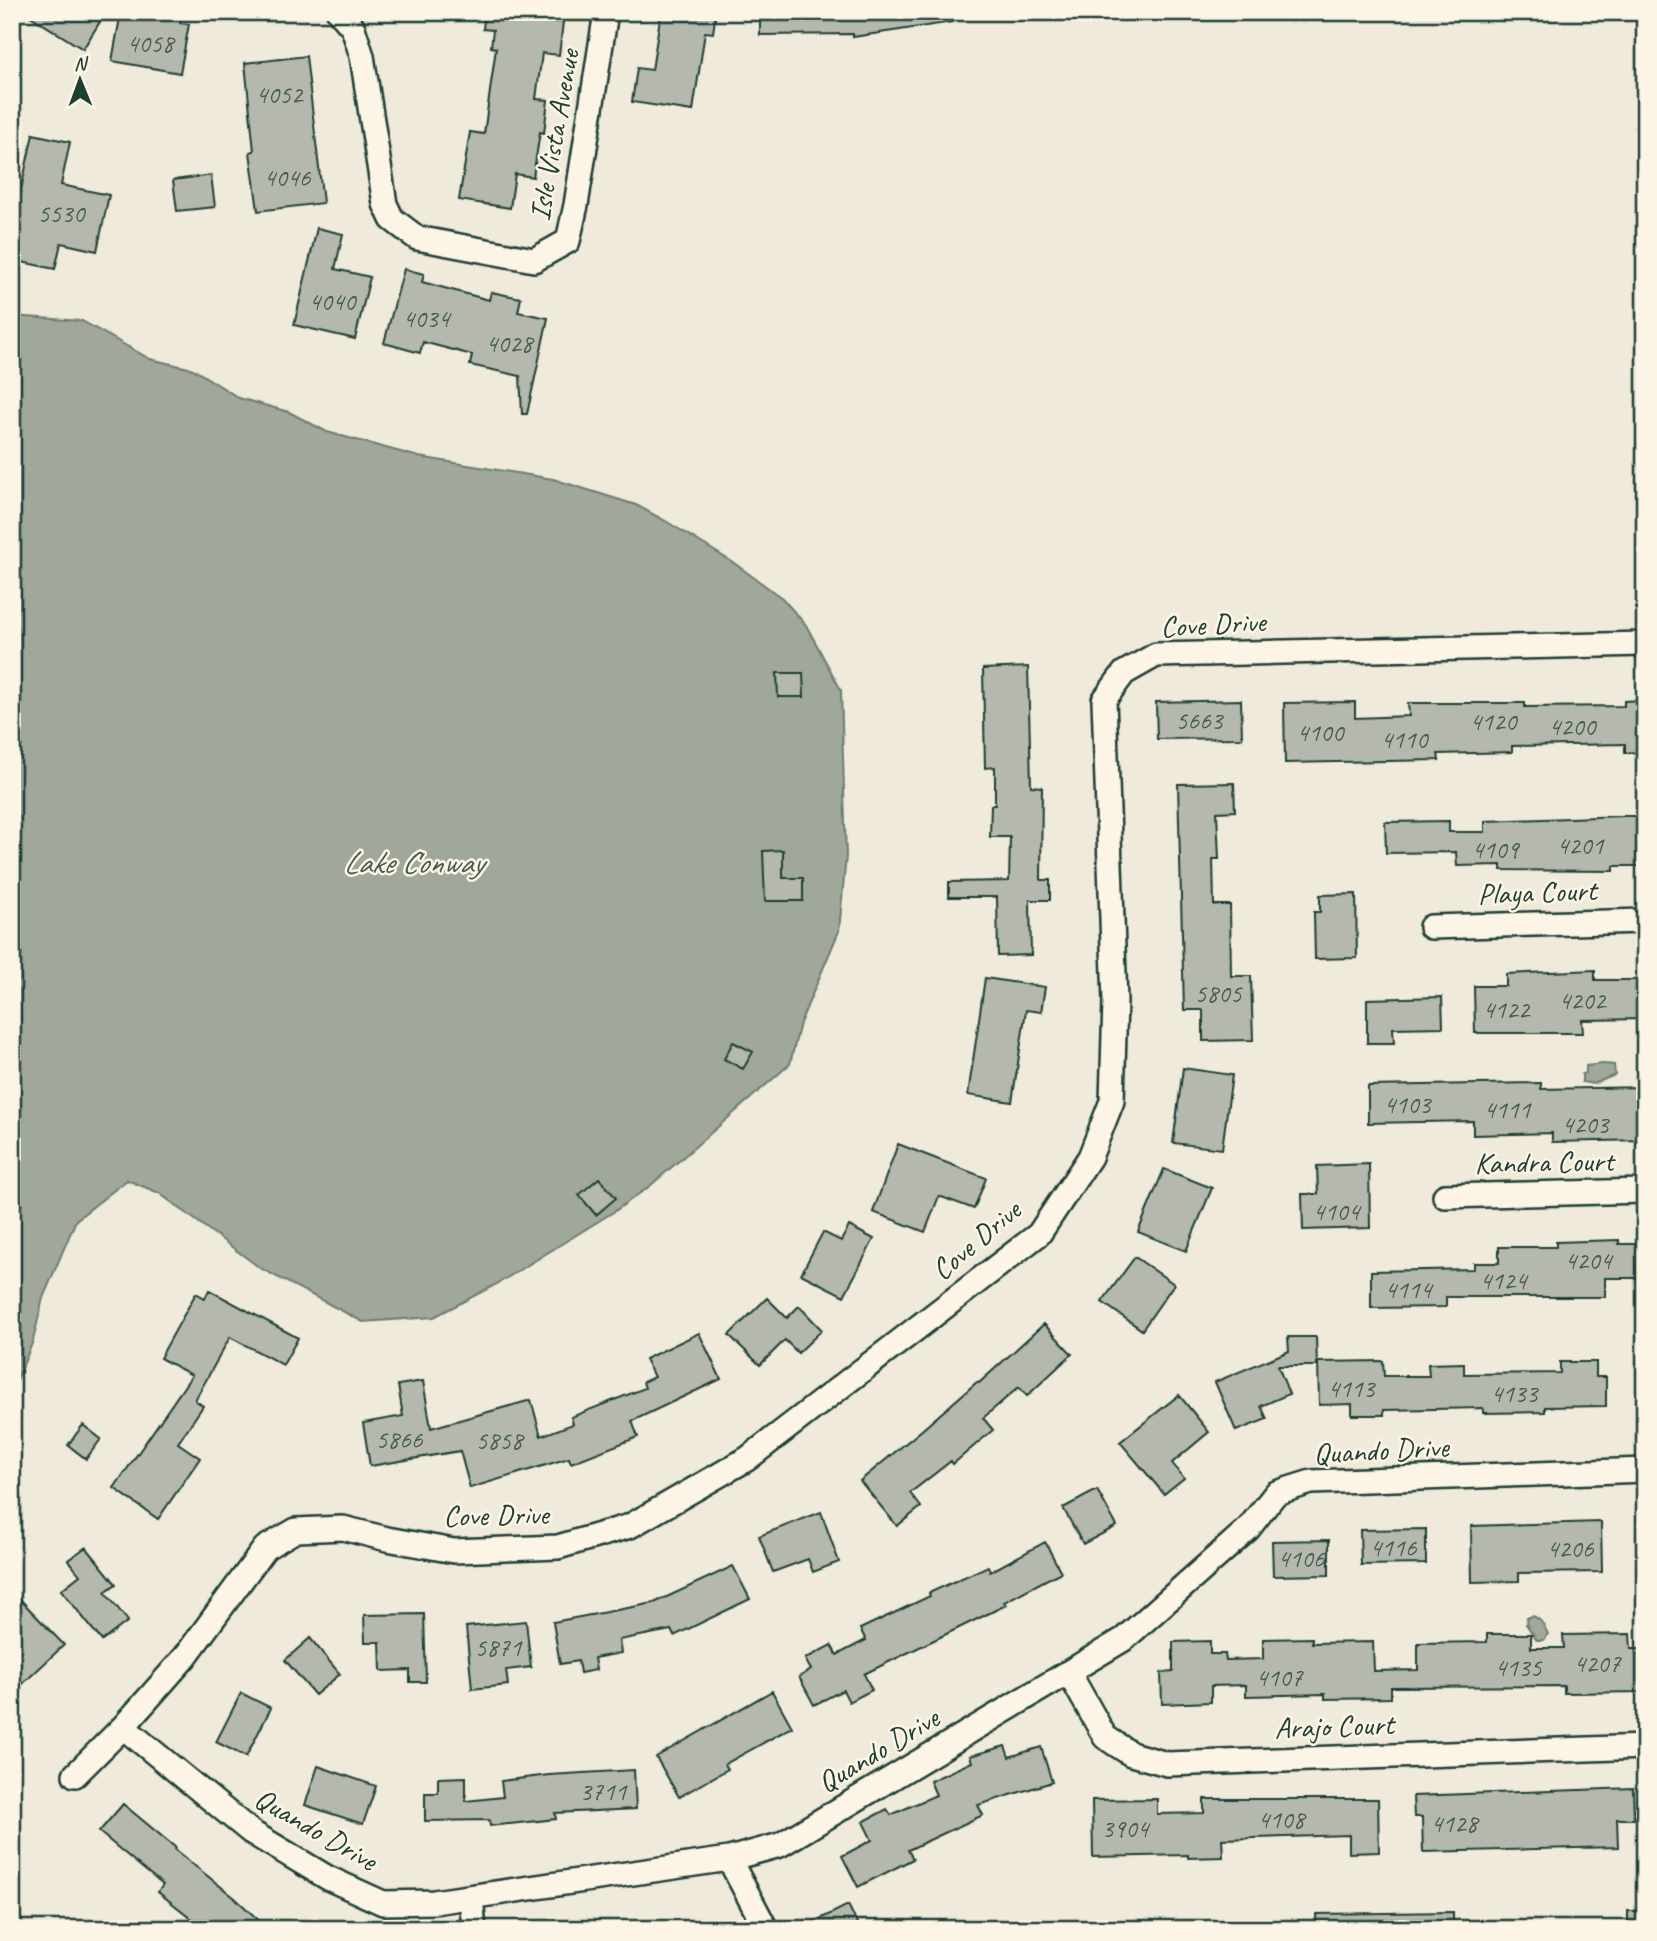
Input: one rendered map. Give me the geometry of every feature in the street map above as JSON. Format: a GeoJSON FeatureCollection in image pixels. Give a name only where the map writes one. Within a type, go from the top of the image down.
{"type":"FeatureCollection","features":[{"type":"Feature","properties":{"kind":"street","name":"Isle Vista Avenue"},"geometry":{"type":"LineString","coordinates":[[339,12],[353,28],[362,56],[385,204],[392,219],[417,238],[534,260],[568,241],[606,12]]}},
{"type":"Feature","properties":{"kind":"street","name":"Cove Drive"},"geometry":{"type":"LineString","coordinates":[[75,1775],[123,1727],[185,1657],[265,1548],[296,1530],[343,1528],[454,1551],[558,1547],[630,1526],[747,1459],[1039,1234],[1090,1157],[1112,1101],[1115,1001],[1104,700],[1124,673],[1156,655],[1645,644]]}},
{"type":"Feature","properties":{"kind":"street","name":"Playa Court"},"geometry":{"type":"LineString","coordinates":[[1431,927],[1645,921]]}},
{"type":"Feature","properties":{"kind":"street","name":"Kandra Court"},"geometry":{"type":"LineString","coordinates":[[1445,1196],[1645,1191]]}},
{"type":"Feature","properties":{"kind":"street","name":"Quando Drive"},"geometry":{"type":"LineString","coordinates":[[123,1727],[251,1832],[328,1878],[383,1903],[434,1902],[729,1858],[780,1845],[1124,1639],[1248,1529],[1276,1493],[1311,1482],[1645,1469]]}},
{"type":"Feature","properties":{"kind":"street","name":"Arajo Court"},"geometry":{"type":"LineString","coordinates":[[1069,1673],[1105,1737],[1131,1754],[1167,1764],[1645,1746]]}},
{"type":"Feature","properties":{"kind":"street"},"geometry":{"type":"LineString","coordinates":[[729,1858],[766,1929]]}},
{"type":"Feature","properties":{"kind":"street"},"geometry":{"type":"LineString","coordinates":[[471,1897],[474,1929]]}},
{"type":"Feature","properties":{"kind":"water","name":"Lake Conway"},"geometry":{"type":"Polygon","coordinates":[[[12,316],[82,321],[150,359],[193,369],[239,398],[289,412],[327,432],[419,457],[553,479],[636,505],[734,563],[782,598],[806,625],[841,690],[846,856],[839,931],[800,1023],[790,1064],[650,1186],[615,1211],[497,1284],[434,1317],[363,1322],[260,1268],[159,1193],[127,1180],[76,1220],[43,1298],[33,1341],[12,1392],[12,316]]]}},
{"type":"Feature","properties":{"kind":"water"},"geometry":{"type":"Polygon","coordinates":[[[1614,1065],[1615,1075],[1593,1084],[1582,1082],[1586,1066],[1614,1065]]]}},
{"type":"Feature","properties":{"kind":"water"},"geometry":{"type":"Polygon","coordinates":[[[1532,1616],[1540,1620],[1548,1634],[1544,1640],[1537,1640],[1526,1624],[1527,1618],[1532,1616]]]}},
{"type":"Feature","properties":{"kind":"building"},"geometry":{"type":"Polygon","coordinates":[[[24,12],[106,12],[83,49],[24,12]]]}},
{"type":"Feature","properties":{"kind":"building"},"geometry":{"type":"Polygon","coordinates":[[[121,12],[160,15],[160,12],[182,12],[180,23],[189,24],[180,73],[112,61],[121,12]]]}},
{"type":"Feature","properties":{"kind":"building"},"geometry":{"type":"Polygon","coordinates":[[[485,12],[549,12],[548,21],[563,22],[559,55],[542,53],[536,99],[548,100],[544,133],[540,132],[533,177],[515,174],[510,208],[459,200],[470,132],[484,134],[496,48],[491,47],[493,30],[483,29],[485,12]]]}},
{"type":"Feature","properties":{"kind":"building"},"geometry":{"type":"Polygon","coordinates":[[[661,12],[716,12],[713,33],[705,32],[693,111],[632,102],[637,68],[652,70],[661,12]]]}},
{"type":"Feature","properties":{"kind":"building"},"geometry":{"type":"Polygon","coordinates":[[[760,12],[952,12],[953,22],[853,37],[853,34],[760,35],[760,12]]]}},
{"type":"Feature","properties":{"kind":"building"},"geometry":{"type":"Polygon","coordinates":[[[306,56],[323,203],[258,211],[250,152],[254,151],[245,63],[306,56]]]}},
{"type":"Feature","properties":{"kind":"building"},"geometry":{"type":"Polygon","coordinates":[[[33,134],[70,142],[61,185],[109,195],[97,251],[61,243],[55,269],[12,260],[12,231],[33,134]]]}},
{"type":"Feature","properties":{"kind":"building"},"geometry":{"type":"Polygon","coordinates":[[[211,175],[215,207],[177,211],[173,180],[211,175]]]}},
{"type":"Feature","properties":{"kind":"building"},"geometry":{"type":"Polygon","coordinates":[[[317,228],[343,234],[335,269],[370,277],[355,339],[294,325],[317,228]]]}},
{"type":"Feature","properties":{"kind":"building"},"geometry":{"type":"Polygon","coordinates":[[[404,269],[424,274],[422,282],[489,300],[491,292],[521,298],[518,312],[548,318],[527,414],[522,414],[520,376],[470,365],[472,355],[423,342],[420,353],[384,343],[404,269]]]}},
{"type":"Feature","properties":{"kind":"building"},"geometry":{"type":"Polygon","coordinates":[[[1028,667],[1031,786],[1042,787],[1041,880],[1050,880],[1050,900],[1030,900],[1031,955],[998,956],[997,897],[949,897],[949,882],[1009,881],[1010,837],[990,837],[991,805],[995,805],[995,767],[985,768],[983,669],[1028,667]]]}},
{"type":"Feature","properties":{"kind":"building"},"geometry":{"type":"Polygon","coordinates":[[[777,673],[803,673],[804,697],[778,697],[777,673]]]}},
{"type":"Feature","properties":{"kind":"building"},"geometry":{"type":"Polygon","coordinates":[[[1241,700],[1242,738],[1157,739],[1156,702],[1241,700]]]}},
{"type":"Feature","properties":{"kind":"building"},"geometry":{"type":"Polygon","coordinates":[[[1645,700],[1645,753],[1625,753],[1625,744],[1512,746],[1512,752],[1438,754],[1439,760],[1285,763],[1284,703],[1355,702],[1355,718],[1409,716],[1408,703],[1525,703],[1525,707],[1624,706],[1624,701],[1645,700]]]}},
{"type":"Feature","properties":{"kind":"building"},"geometry":{"type":"Polygon","coordinates":[[[1234,783],[1235,811],[1217,812],[1219,859],[1213,859],[1214,905],[1230,905],[1231,976],[1251,976],[1253,1040],[1203,1041],[1203,1010],[1184,1010],[1178,784],[1234,783]]]}},
{"type":"Feature","properties":{"kind":"building"},"geometry":{"type":"Polygon","coordinates":[[[1645,816],[1645,866],[1614,866],[1614,871],[1501,870],[1501,865],[1457,866],[1456,852],[1386,853],[1385,822],[1449,821],[1449,832],[1485,832],[1485,821],[1645,816]]]}},
{"type":"Feature","properties":{"kind":"building"},"geometry":{"type":"Polygon","coordinates":[[[783,850],[783,878],[803,878],[803,901],[765,901],[763,851],[783,850]]]}},
{"type":"Feature","properties":{"kind":"building"},"geometry":{"type":"Polygon","coordinates":[[[1356,894],[1357,958],[1315,959],[1314,912],[1320,912],[1320,895],[1356,894]]]}},
{"type":"Feature","properties":{"kind":"building"},"geometry":{"type":"Polygon","coordinates":[[[1595,970],[1595,980],[1645,980],[1645,1019],[1582,1020],[1583,1033],[1475,1033],[1474,986],[1506,986],[1506,974],[1595,970]]]}},
{"type":"Feature","properties":{"kind":"building"},"geometry":{"type":"Polygon","coordinates":[[[985,978],[1045,987],[1041,1012],[1026,1010],[1012,1102],[968,1095],[985,978]]]}},
{"type":"Feature","properties":{"kind":"building"},"geometry":{"type":"Polygon","coordinates":[[[1442,997],[1443,1027],[1393,1028],[1394,1043],[1367,1043],[1367,999],[1442,997]]]}},
{"type":"Feature","properties":{"kind":"building"},"geometry":{"type":"Polygon","coordinates":[[[733,1042],[753,1052],[743,1069],[724,1059],[733,1042]]]}},
{"type":"Feature","properties":{"kind":"building"},"geometry":{"type":"Polygon","coordinates":[[[1183,1068],[1232,1075],[1222,1149],[1173,1143],[1183,1068]]]}},
{"type":"Feature","properties":{"kind":"building"},"geometry":{"type":"Polygon","coordinates":[[[1541,1083],[1541,1089],[1645,1087],[1645,1140],[1552,1142],[1552,1133],[1473,1135],[1473,1121],[1368,1123],[1368,1086],[1541,1083]]]}},
{"type":"Feature","properties":{"kind":"building"},"geometry":{"type":"Polygon","coordinates":[[[898,1144],[986,1178],[974,1209],[939,1196],[925,1232],[873,1212],[898,1144]]]}},
{"type":"Feature","properties":{"kind":"building"},"geometry":{"type":"Polygon","coordinates":[[[1369,1164],[1370,1228],[1303,1230],[1302,1194],[1318,1194],[1317,1166],[1369,1164]]]}},
{"type":"Feature","properties":{"kind":"building"},"geometry":{"type":"Polygon","coordinates":[[[1164,1169],[1212,1188],[1186,1251],[1138,1232],[1164,1169]]]}},
{"type":"Feature","properties":{"kind":"building"},"geometry":{"type":"Polygon","coordinates":[[[599,1178],[616,1198],[596,1215],[579,1195],[599,1178]]]}},
{"type":"Feature","properties":{"kind":"building"},"geometry":{"type":"Polygon","coordinates":[[[849,1226],[874,1239],[844,1296],[801,1274],[823,1232],[841,1241],[849,1226]]]}},
{"type":"Feature","properties":{"kind":"building"},"geometry":{"type":"Polygon","coordinates":[[[1619,1240],[1619,1244],[1645,1244],[1645,1278],[1605,1278],[1605,1297],[1446,1297],[1446,1307],[1371,1308],[1371,1271],[1474,1269],[1474,1263],[1499,1263],[1499,1247],[1556,1247],[1556,1242],[1619,1240]]]}},
{"type":"Feature","properties":{"kind":"building"},"geometry":{"type":"Polygon","coordinates":[[[1135,1257],[1174,1284],[1142,1330],[1102,1302],[1135,1257]]]}},
{"type":"Feature","properties":{"kind":"building"},"geometry":{"type":"Polygon","coordinates":[[[209,1290],[298,1338],[283,1365],[230,1337],[195,1400],[203,1406],[178,1443],[200,1458],[158,1519],[114,1488],[192,1375],[160,1358],[196,1293],[205,1298],[209,1290]]]}},
{"type":"Feature","properties":{"kind":"building"},"geometry":{"type":"Polygon","coordinates":[[[767,1298],[787,1318],[799,1306],[822,1330],[798,1353],[785,1340],[760,1365],[729,1335],[767,1298]]]}},
{"type":"Feature","properties":{"kind":"building"},"geometry":{"type":"Polygon","coordinates":[[[1044,1324],[1072,1354],[1027,1396],[1019,1387],[983,1418],[993,1430],[953,1464],[951,1461],[910,1493],[921,1507],[897,1526],[860,1481],[979,1383],[1044,1324]]]}},
{"type":"Feature","properties":{"kind":"building"},"geometry":{"type":"Polygon","coordinates":[[[699,1333],[721,1379],[632,1421],[638,1437],[571,1463],[569,1458],[470,1488],[460,1451],[370,1466],[363,1423],[403,1416],[398,1385],[423,1381],[431,1428],[531,1400],[541,1436],[573,1424],[571,1417],[645,1388],[643,1382],[654,1377],[645,1359],[699,1333]]]}},
{"type":"Feature","properties":{"kind":"building"},"geometry":{"type":"Polygon","coordinates":[[[1288,1337],[1316,1337],[1317,1366],[1278,1366],[1289,1394],[1261,1406],[1267,1419],[1236,1431],[1215,1382],[1289,1351],[1288,1337]]]}},
{"type":"Feature","properties":{"kind":"building"},"geometry":{"type":"Polygon","coordinates":[[[1383,1361],[1384,1376],[1429,1376],[1428,1364],[1464,1363],[1464,1374],[1560,1373],[1560,1362],[1596,1362],[1596,1377],[1606,1377],[1606,1406],[1545,1407],[1545,1412],[1483,1413],[1483,1408],[1384,1410],[1384,1415],[1352,1415],[1352,1404],[1319,1405],[1318,1362],[1383,1361]]]}},
{"type":"Feature","properties":{"kind":"building"},"geometry":{"type":"Polygon","coordinates":[[[1179,1395],[1209,1432],[1172,1463],[1184,1478],[1164,1494],[1120,1442],[1179,1395]]]}},
{"type":"Feature","properties":{"kind":"building"},"geometry":{"type":"Polygon","coordinates":[[[83,1425],[101,1439],[86,1459],[68,1445],[83,1425]]]}},
{"type":"Feature","properties":{"kind":"building"},"geometry":{"type":"Polygon","coordinates":[[[1097,1490],[1117,1526],[1083,1544],[1063,1508],[1097,1490]]]}},
{"type":"Feature","properties":{"kind":"building"},"geometry":{"type":"Polygon","coordinates":[[[821,1512],[839,1562],[813,1572],[808,1559],[773,1572],[759,1536],[821,1512]]]}},
{"type":"Feature","properties":{"kind":"building"},"geometry":{"type":"Polygon","coordinates":[[[1601,1522],[1602,1572],[1519,1573],[1519,1581],[1472,1582],[1471,1526],[1601,1522]]]}},
{"type":"Feature","properties":{"kind":"building"},"geometry":{"type":"Polygon","coordinates":[[[1426,1529],[1426,1564],[1361,1565],[1360,1530],[1426,1529]]]}},
{"type":"Feature","properties":{"kind":"building"},"geometry":{"type":"Polygon","coordinates":[[[1329,1540],[1329,1575],[1273,1576],[1272,1541],[1329,1540]]]}},
{"type":"Feature","properties":{"kind":"building"},"geometry":{"type":"Polygon","coordinates":[[[1045,1542],[1061,1572],[1004,1602],[1006,1605],[864,1674],[872,1690],[849,1702],[843,1690],[814,1705],[799,1677],[811,1670],[805,1659],[831,1645],[837,1655],[866,1640],[860,1629],[988,1566],[990,1572],[1045,1542]]]}},
{"type":"Feature","properties":{"kind":"building"},"geometry":{"type":"Polygon","coordinates":[[[86,1547],[116,1584],[105,1592],[128,1621],[102,1641],[61,1590],[80,1575],[68,1560],[86,1547]]]}},
{"type":"Feature","properties":{"kind":"building"},"geometry":{"type":"Polygon","coordinates":[[[733,1566],[750,1599],[674,1636],[671,1630],[619,1640],[621,1653],[594,1658],[596,1670],[580,1673],[578,1661],[560,1664],[553,1622],[654,1603],[733,1566]]]}},
{"type":"Feature","properties":{"kind":"building"},"geometry":{"type":"Polygon","coordinates":[[[12,1591],[64,1645],[12,1694],[12,1591]]]}},
{"type":"Feature","properties":{"kind":"building"},"geometry":{"type":"Polygon","coordinates":[[[424,1614],[426,1682],[410,1682],[410,1670],[381,1671],[380,1642],[365,1642],[364,1615],[424,1614]]]}},
{"type":"Feature","properties":{"kind":"building"},"geometry":{"type":"Polygon","coordinates":[[[526,1621],[531,1667],[506,1670],[508,1685],[472,1689],[466,1627],[526,1621]]]}},
{"type":"Feature","properties":{"kind":"building"},"geometry":{"type":"Polygon","coordinates":[[[1487,1634],[1531,1634],[1531,1648],[1564,1648],[1563,1635],[1630,1634],[1631,1649],[1645,1649],[1645,1692],[1564,1693],[1564,1686],[1391,1687],[1391,1698],[1325,1699],[1325,1694],[1246,1696],[1246,1685],[1211,1686],[1211,1702],[1162,1704],[1161,1673],[1173,1672],[1173,1642],[1210,1641],[1210,1654],[1225,1654],[1226,1660],[1263,1659],[1263,1639],[1312,1638],[1312,1643],[1373,1642],[1374,1671],[1418,1670],[1418,1643],[1487,1642],[1487,1634]]]}},
{"type":"Feature","properties":{"kind":"building"},"geometry":{"type":"Polygon","coordinates":[[[310,1638],[340,1674],[315,1695],[285,1660],[310,1638]]]}},
{"type":"Feature","properties":{"kind":"building"},"geometry":{"type":"Polygon","coordinates":[[[772,1691],[792,1727],[725,1764],[728,1769],[679,1797],[656,1757],[772,1691]]]}},
{"type":"Feature","properties":{"kind":"building"},"geometry":{"type":"Polygon","coordinates":[[[241,1693],[271,1708],[246,1757],[216,1742],[241,1693]]]}},
{"type":"Feature","properties":{"kind":"building"},"geometry":{"type":"Polygon","coordinates":[[[1005,1746],[1009,1757],[1041,1747],[1052,1782],[978,1805],[983,1815],[908,1850],[913,1859],[858,1887],[842,1856],[872,1840],[863,1822],[887,1809],[891,1815],[936,1795],[930,1781],[972,1762],[970,1756],[1005,1746]]]}},
{"type":"Feature","properties":{"kind":"building"},"geometry":{"type":"Polygon","coordinates":[[[318,1766],[376,1786],[363,1824],[305,1805],[318,1766]]]}},
{"type":"Feature","properties":{"kind":"building"},"geometry":{"type":"Polygon","coordinates":[[[634,1770],[636,1809],[555,1813],[556,1819],[490,1826],[489,1820],[425,1821],[425,1793],[438,1793],[438,1778],[466,1777],[466,1801],[503,1797],[501,1781],[634,1770]]]}},
{"type":"Feature","properties":{"kind":"building"},"geometry":{"type":"Polygon","coordinates":[[[1633,1788],[1634,1819],[1617,1819],[1618,1847],[1423,1852],[1422,1817],[1414,1817],[1413,1796],[1633,1788]]]}},
{"type":"Feature","properties":{"kind":"building"},"geometry":{"type":"Polygon","coordinates":[[[1157,1799],[1157,1814],[1204,1813],[1204,1799],[1378,1799],[1379,1852],[1349,1853],[1349,1835],[1222,1839],[1223,1857],[1093,1857],[1092,1800],[1157,1799]]]}},
{"type":"Feature","properties":{"kind":"building"},"geometry":{"type":"Polygon","coordinates":[[[123,1804],[268,1929],[205,1929],[158,1892],[163,1885],[99,1832],[123,1804]]]}},
{"type":"Feature","properties":{"kind":"building"},"geometry":{"type":"Polygon","coordinates":[[[848,1905],[860,1929],[800,1929],[848,1905]]]}},
{"type":"Feature","properties":{"kind":"building"},"geometry":{"type":"Polygon","coordinates":[[[1628,1911],[1645,1911],[1645,1929],[1628,1929],[1628,1911]]]}},
{"type":"Feature","properties":{"kind":"building"},"geometry":{"type":"Polygon","coordinates":[[[1453,1912],[1453,1929],[1317,1929],[1316,1914],[1453,1912]]]}}]}
